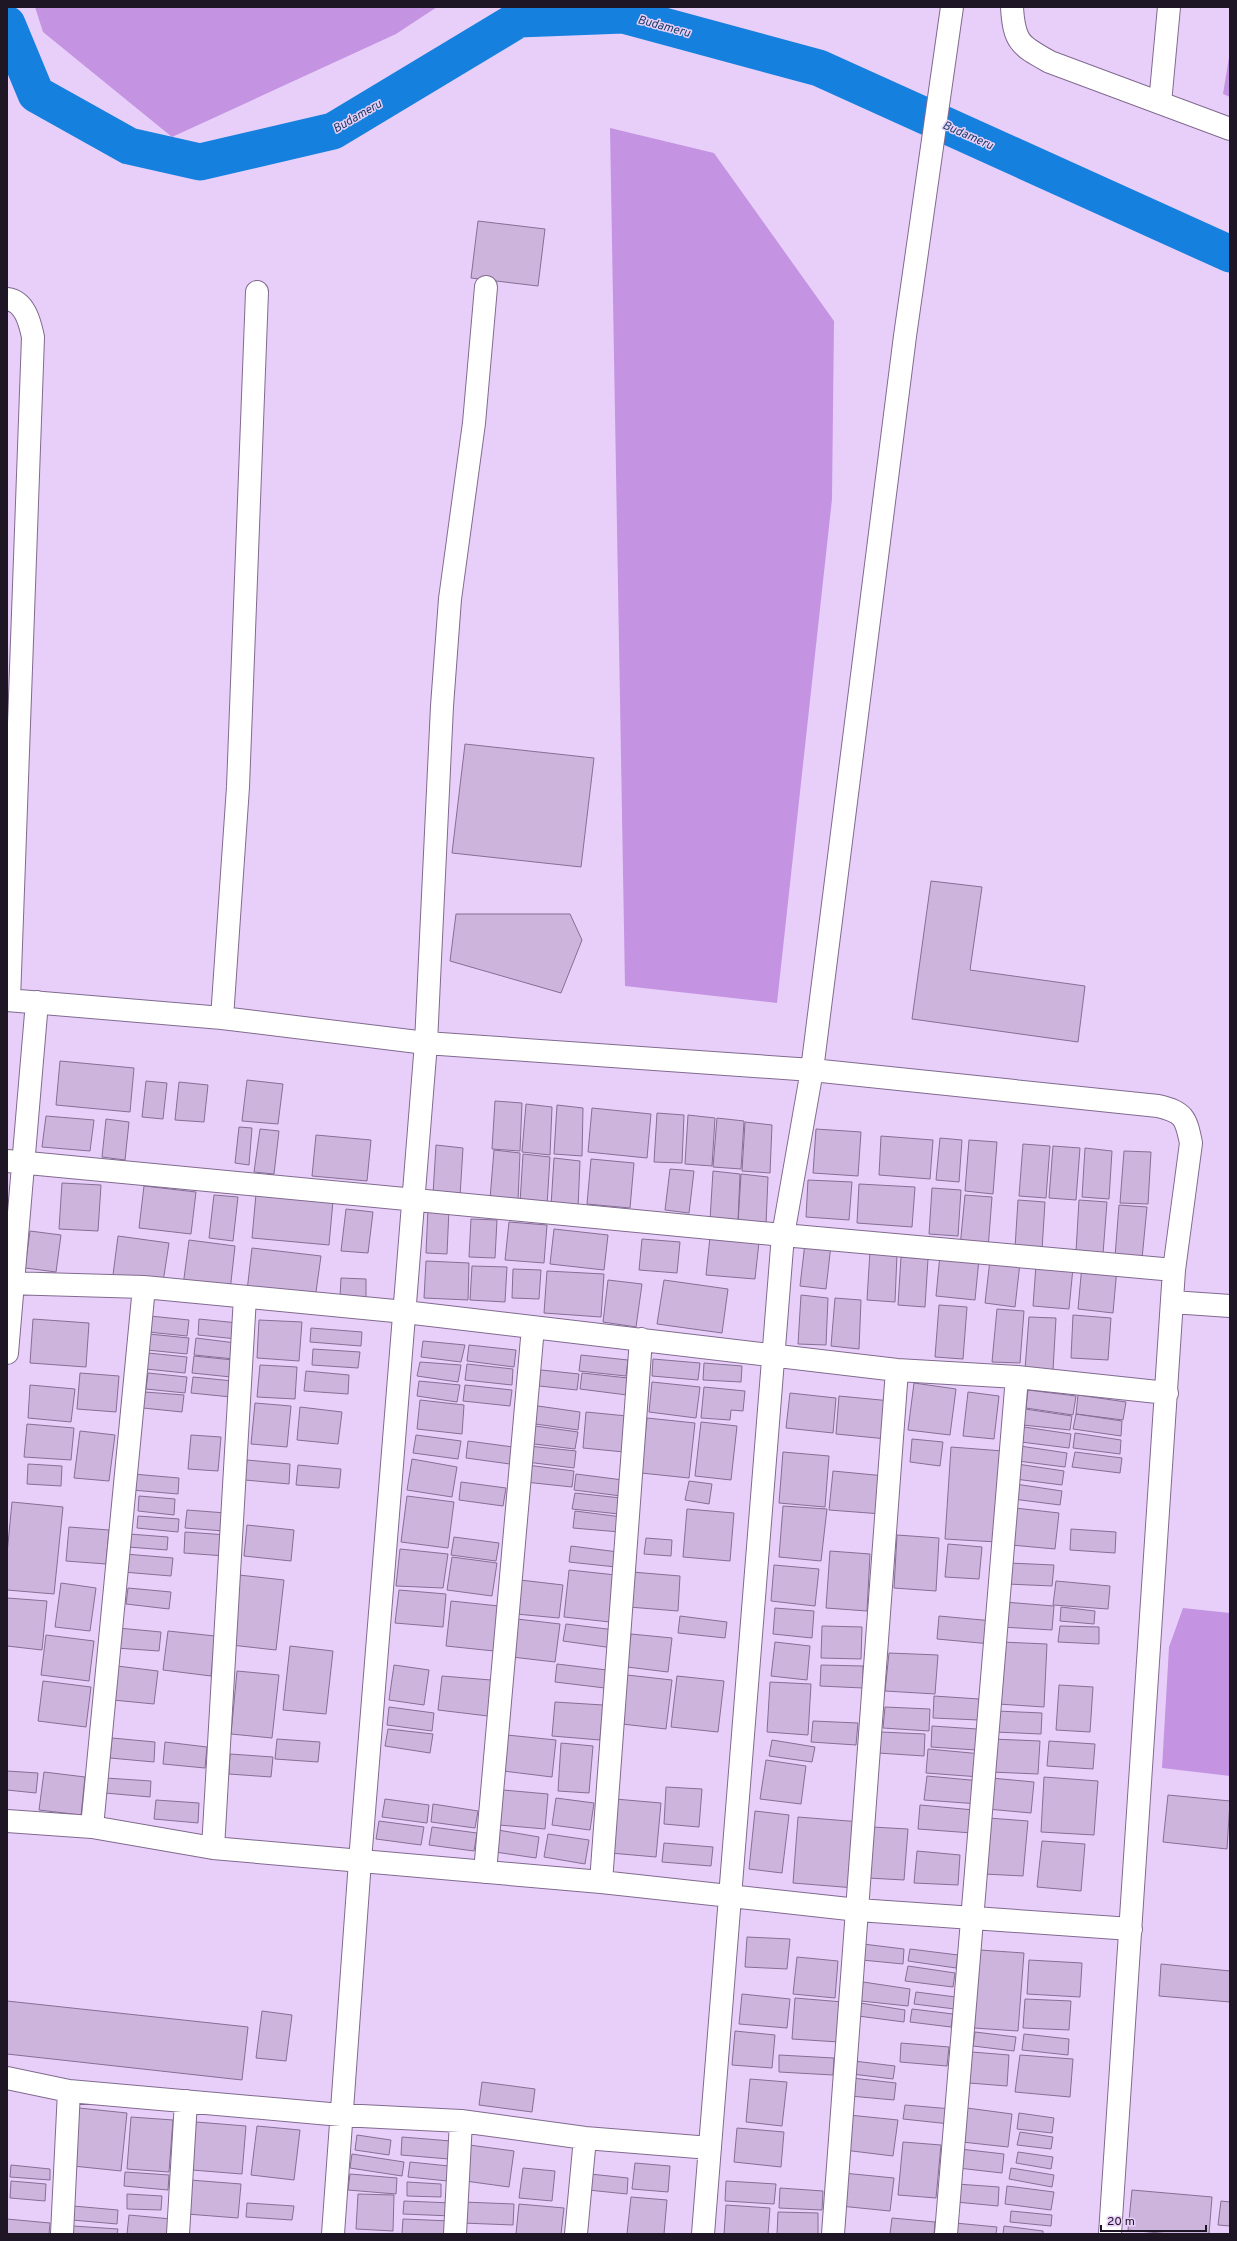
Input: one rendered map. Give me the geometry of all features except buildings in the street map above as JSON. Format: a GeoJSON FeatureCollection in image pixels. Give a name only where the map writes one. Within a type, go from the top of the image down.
{"type":"FeatureCollection","features":[{"type":"Feature","properties":{"kind":"street"},"geometry":{"type":"LineString","coordinates":[[703,2234],[783,1235],[812,1070],[905,336],[952,7]]}},
{"type":"Feature","properties":{"kind":"street"},"geometry":{"type":"LineString","coordinates":[[1012,7],[1015,33],[1024,48],[1050,62],[1230,129]]}},
{"type":"Feature","properties":{"kind":"street"},"geometry":{"type":"LineString","coordinates":[[1160,103],[1169,7]]}},
{"type":"Feature","properties":{"kind":"street"},"geometry":{"type":"LineString","coordinates":[[333,2234],[360,1862],[426,1043],[442,706],[450,599],[474,423],[486,287]]}},
{"type":"Feature","properties":{"kind":"street"},"geometry":{"type":"LineString","coordinates":[[222,1018],[238,787],[256,292]]}},
{"type":"Feature","properties":{"kind":"street"},"geometry":{"type":"LineString","coordinates":[[7,299],[21,307],[29,318],[33,337],[8,1000],[222,1018],[426,1043],[812,1070],[1158,1106],[1176,1110],[1187,1124],[1191,1144],[1174,1270],[1110,2234]]}},
{"type":"Feature","properties":{"kind":"street"},"geometry":{"type":"LineString","coordinates":[[7,1353],[15,1162],[37,1002]]}},
{"type":"Feature","properties":{"kind":"street"},"geometry":{"type":"LineString","coordinates":[[15,1162],[783,1235],[1174,1270]]}},
{"type":"Feature","properties":{"kind":"street"},"geometry":{"type":"LineString","coordinates":[[10,1284],[144,1287],[405,1312],[774,1354],[896,1370],[1017,1377],[1167,1393]]}},
{"type":"Feature","properties":{"kind":"street"},"geometry":{"type":"LineString","coordinates":[[92,1827],[144,1287]]}},
{"type":"Feature","properties":{"kind":"street"},"geometry":{"type":"LineString","coordinates":[[213,1848],[245,1297]]}},
{"type":"Feature","properties":{"kind":"street"},"geometry":{"type":"LineString","coordinates":[[1172,1302],[1230,1306]]}},
{"type":"Feature","properties":{"kind":"street"},"geometry":{"type":"LineString","coordinates":[[485,1872],[533,1327]]}},
{"type":"Feature","properties":{"kind":"street"},"geometry":{"type":"LineString","coordinates":[[601,1882],[641,1339]]}},
{"type":"Feature","properties":{"kind":"street"},"geometry":{"type":"LineString","coordinates":[[833,2234],[858,1910],[896,1370]]}},
{"type":"Feature","properties":{"kind":"street"},"geometry":{"type":"LineString","coordinates":[[946,2234],[1017,1377]]}},
{"type":"Feature","properties":{"kind":"street"},"geometry":{"type":"LineString","coordinates":[[7,1821],[92,1827],[213,1848],[601,1882],[858,1910],[1131,1929]]}},
{"type":"Feature","properties":{"kind":"street"},"geometry":{"type":"LineString","coordinates":[[7,2078],[69,2091],[341,2115],[461,2121],[585,2138],[710,2148]]}},
{"type":"Feature","properties":{"kind":"street"},"geometry":{"type":"LineString","coordinates":[[62,2234],[69,2091]]}},
{"type":"Feature","properties":{"kind":"street"},"geometry":{"type":"LineString","coordinates":[[178,2234],[186,2101]]}},
{"type":"Feature","properties":{"kind":"street"},"geometry":{"type":"LineString","coordinates":[[455,2234],[461,2121]]}},
{"type":"Feature","properties":{"kind":"street"},"geometry":{"type":"LineString","coordinates":[[576,2234],[585,2138]]}},
{"type":"Feature","properties":{"kind":"shaded area"},"geometry":{"type":"Polygon","coordinates":[[[35,7],[437,7],[396,34],[172,137],[43,32],[35,7]]]}},
{"type":"Feature","properties":{"kind":"shaded area"},"geometry":{"type":"Polygon","coordinates":[[[1230,51],[1230,97],[1223,94],[1230,51]]]}},
{"type":"Feature","properties":{"kind":"shaded area"},"geometry":{"type":"Polygon","coordinates":[[[610,128],[714,153],[834,321],[832,499],[777,1003],[625,986],[610,128]]]}},
{"type":"Feature","properties":{"kind":"shaded area"},"geometry":{"type":"Polygon","coordinates":[[[1183,1608],[1230,1613],[1230,1776],[1162,1768],[1169,1647],[1183,1608]]]}},
{"type":"Feature","properties":{"kind":"waterway","name":"Budameru"},"geometry":{"type":"LineString","coordinates":[[7,24],[36,94],[129,146],[200,162],[333,131],[519,19],[623,15],[819,68],[1230,254]]}}]}
